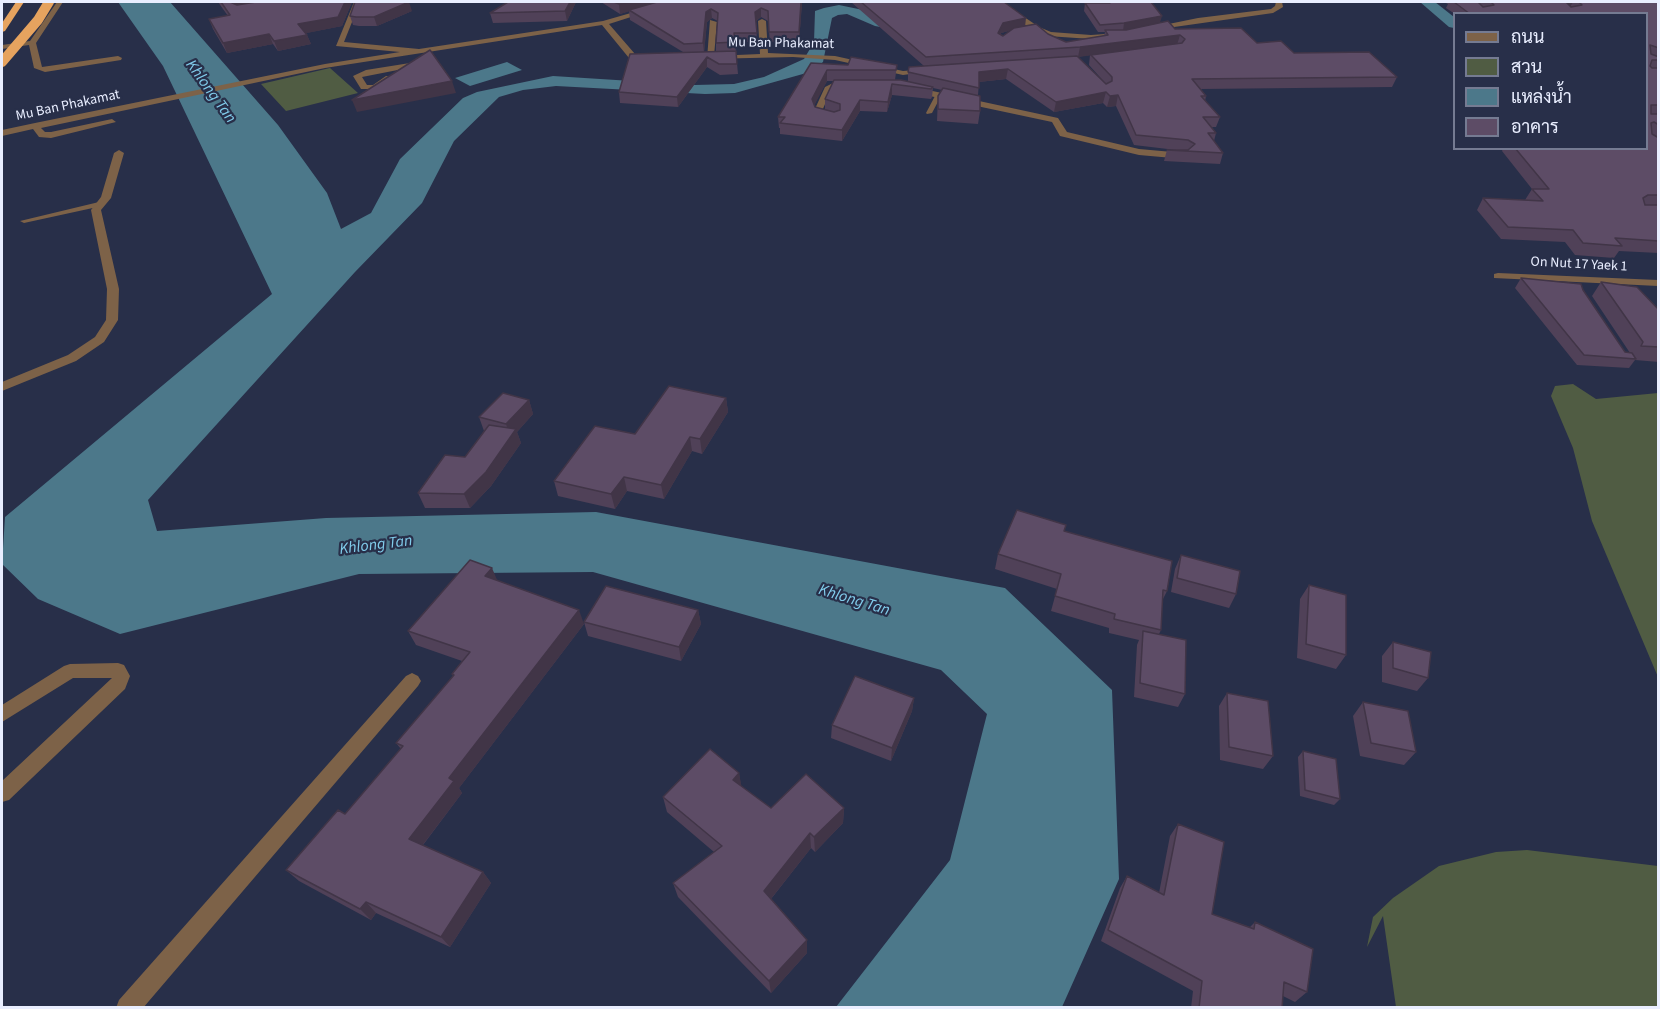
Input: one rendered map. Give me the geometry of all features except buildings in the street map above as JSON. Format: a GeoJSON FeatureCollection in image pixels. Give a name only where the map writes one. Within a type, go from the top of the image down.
{"type":"FeatureCollection","features":[{"type":"Feature","properties":{"kind":"highway"},"geometry":{"type":"LineString","coordinates":[[2,29],[20,2]]}},
{"type":"Feature","properties":{"kind":"highway"},"geometry":{"type":"LineString","coordinates":[[2,62],[38,20],[49,2]]}},
{"type":"Feature","properties":{"kind":"street"},"geometry":{"type":"LineString","coordinates":[[2,47],[32,43],[60,2]]}},
{"type":"Feature","properties":{"kind":"street"},"geometry":{"type":"LineString","coordinates":[[332,55],[357,2]]}},
{"type":"Feature","properties":{"kind":"street"},"geometry":{"type":"LineString","coordinates":[[332,55],[419,51],[604,23],[675,2]]}},
{"type":"Feature","properties":{"kind":"street"},"geometry":{"type":"LineString","coordinates":[[998,2],[1036,29],[1065,36],[1091,37],[1134,32]]}},
{"type":"Feature","properties":{"kind":"street"},"geometry":{"type":"LineString","coordinates":[[1144,30],[1198,20],[1274,11],[1279,7],[1279,2]]}},
{"type":"Feature","properties":{"kind":"street"},"geometry":{"type":"LineString","coordinates":[[762,21],[764,55]]}},
{"type":"Feature","properties":{"kind":"street"},"geometry":{"type":"LineString","coordinates":[[710,57],[713,22]]}},
{"type":"Feature","properties":{"kind":"street"},"geometry":{"type":"LineString","coordinates":[[604,23],[632,56],[656,59]]}},
{"type":"Feature","properties":{"kind":"street"},"geometry":{"type":"LineString","coordinates":[[1020,32],[1036,29]]}},
{"type":"Feature","properties":{"kind":"street"},"geometry":{"type":"LineString","coordinates":[[32,43],[40,70],[118,58]]}},
{"type":"Feature","properties":{"kind":"street"},"geometry":{"type":"LineString","coordinates":[[332,55],[419,51]]}},
{"type":"Feature","properties":{"kind":"street"},"geometry":{"type":"LineString","coordinates":[[410,65],[357,75],[364,87],[375,87],[410,65],[419,56],[419,51]]}},
{"type":"Feature","properties":{"kind":"street","name":"Mu Ban Phakamat"},"geometry":{"type":"LineString","coordinates":[[2,133],[299,71],[332,55]]}},
{"type":"Feature","properties":{"kind":"street","name":"Mu Ban Phakamat"},"geometry":{"type":"LineString","coordinates":[[699,58],[793,55],[835,58],[903,73],[935,71]]}},
{"type":"Feature","properties":{"kind":"street"},"geometry":{"type":"LineString","coordinates":[[903,73],[904,87],[1054,120],[1063,134],[1139,152],[1185,156]]}},
{"type":"Feature","properties":{"kind":"street"},"geometry":{"type":"LineString","coordinates":[[835,118],[819,114],[818,111],[830,85],[863,84]]}},
{"type":"Feature","properties":{"kind":"street"},"geometry":{"type":"LineString","coordinates":[[35,126],[42,135],[51,135],[112,122]]}},
{"type":"Feature","properties":{"kind":"street"},"geometry":{"type":"LineString","coordinates":[[2,387],[72,358],[100,339],[112,320],[113,289],[96,210],[106,198],[119,153]]}},
{"type":"Feature","properties":{"kind":"street","name":"On Nut 17 Yaek 1"},"geometry":{"type":"LineString","coordinates":[[1498,276],[1581,285],[1659,283]]}},
{"type":"Feature","properties":{"kind":"street"},"geometry":{"type":"LineString","coordinates":[[2,714],[69,671],[118,670],[121,676],[119,684],[2,793]]}},
{"type":"Feature","properties":{"kind":"street"},"geometry":{"type":"LineString","coordinates":[[126,1008],[412,681]]}},
{"type":"Feature","properties":{"kind":"lane"},"geometry":{"type":"LineString","coordinates":[[930,113],[938,96]]}},
{"type":"Feature","properties":{"kind":"lane"},"geometry":{"type":"LineString","coordinates":[[24,221],[99,204]]}},
{"type":"Feature","properties":{"kind":"green space"},"geometry":{"type":"Polygon","coordinates":[[[330,68],[358,93],[286,111],[261,84],[330,68]]]}},
{"type":"Feature","properties":{"kind":"green space"},"geometry":{"type":"Polygon","coordinates":[[[1573,384],[1596,399],[1658,393],[1658,677],[1592,521],[1573,448],[1551,396],[1555,386],[1573,384]]]}},
{"type":"Feature","properties":{"kind":"green space"},"geometry":{"type":"Polygon","coordinates":[[[1527,850],[1658,866],[1658,1007],[1396,1007],[1383,916],[1367,947],[1373,917],[1393,898],[1439,866],[1496,852],[1527,850]]]}},
{"type":"Feature","properties":{"kind":"water","name":"Khlong Tan"},"geometry":{"type":"Polygon","coordinates":[[[118,2],[170,2],[278,125],[327,193],[341,229],[371,213],[400,159],[463,98],[477,92],[553,76],[695,85],[734,84],[764,77],[804,59],[814,42],[815,11],[824,8],[839,5],[868,11],[1009,2],[891,29],[875,26],[847,14],[838,15],[832,18],[823,62],[810,72],[735,93],[705,94],[556,86],[523,90],[499,97],[454,141],[422,203],[355,272],[148,500],[157,531],[326,518],[596,512],[1005,588],[1112,690],[1119,879],[1062,1007],[836,1007],[950,860],[987,714],[941,670],[593,572],[359,574],[120,634],[38,599],[2,564],[5,517],[272,294],[163,66],[118,2]]]}},
{"type":"Feature","properties":{"kind":"water"},"geometry":{"type":"Polygon","coordinates":[[[507,62],[522,70],[470,86],[455,78],[507,62]]]}},
{"type":"Feature","properties":{"kind":"waterway"},"geometry":{"type":"LineString","coordinates":[[1427,2],[1453,23]]}}]}
